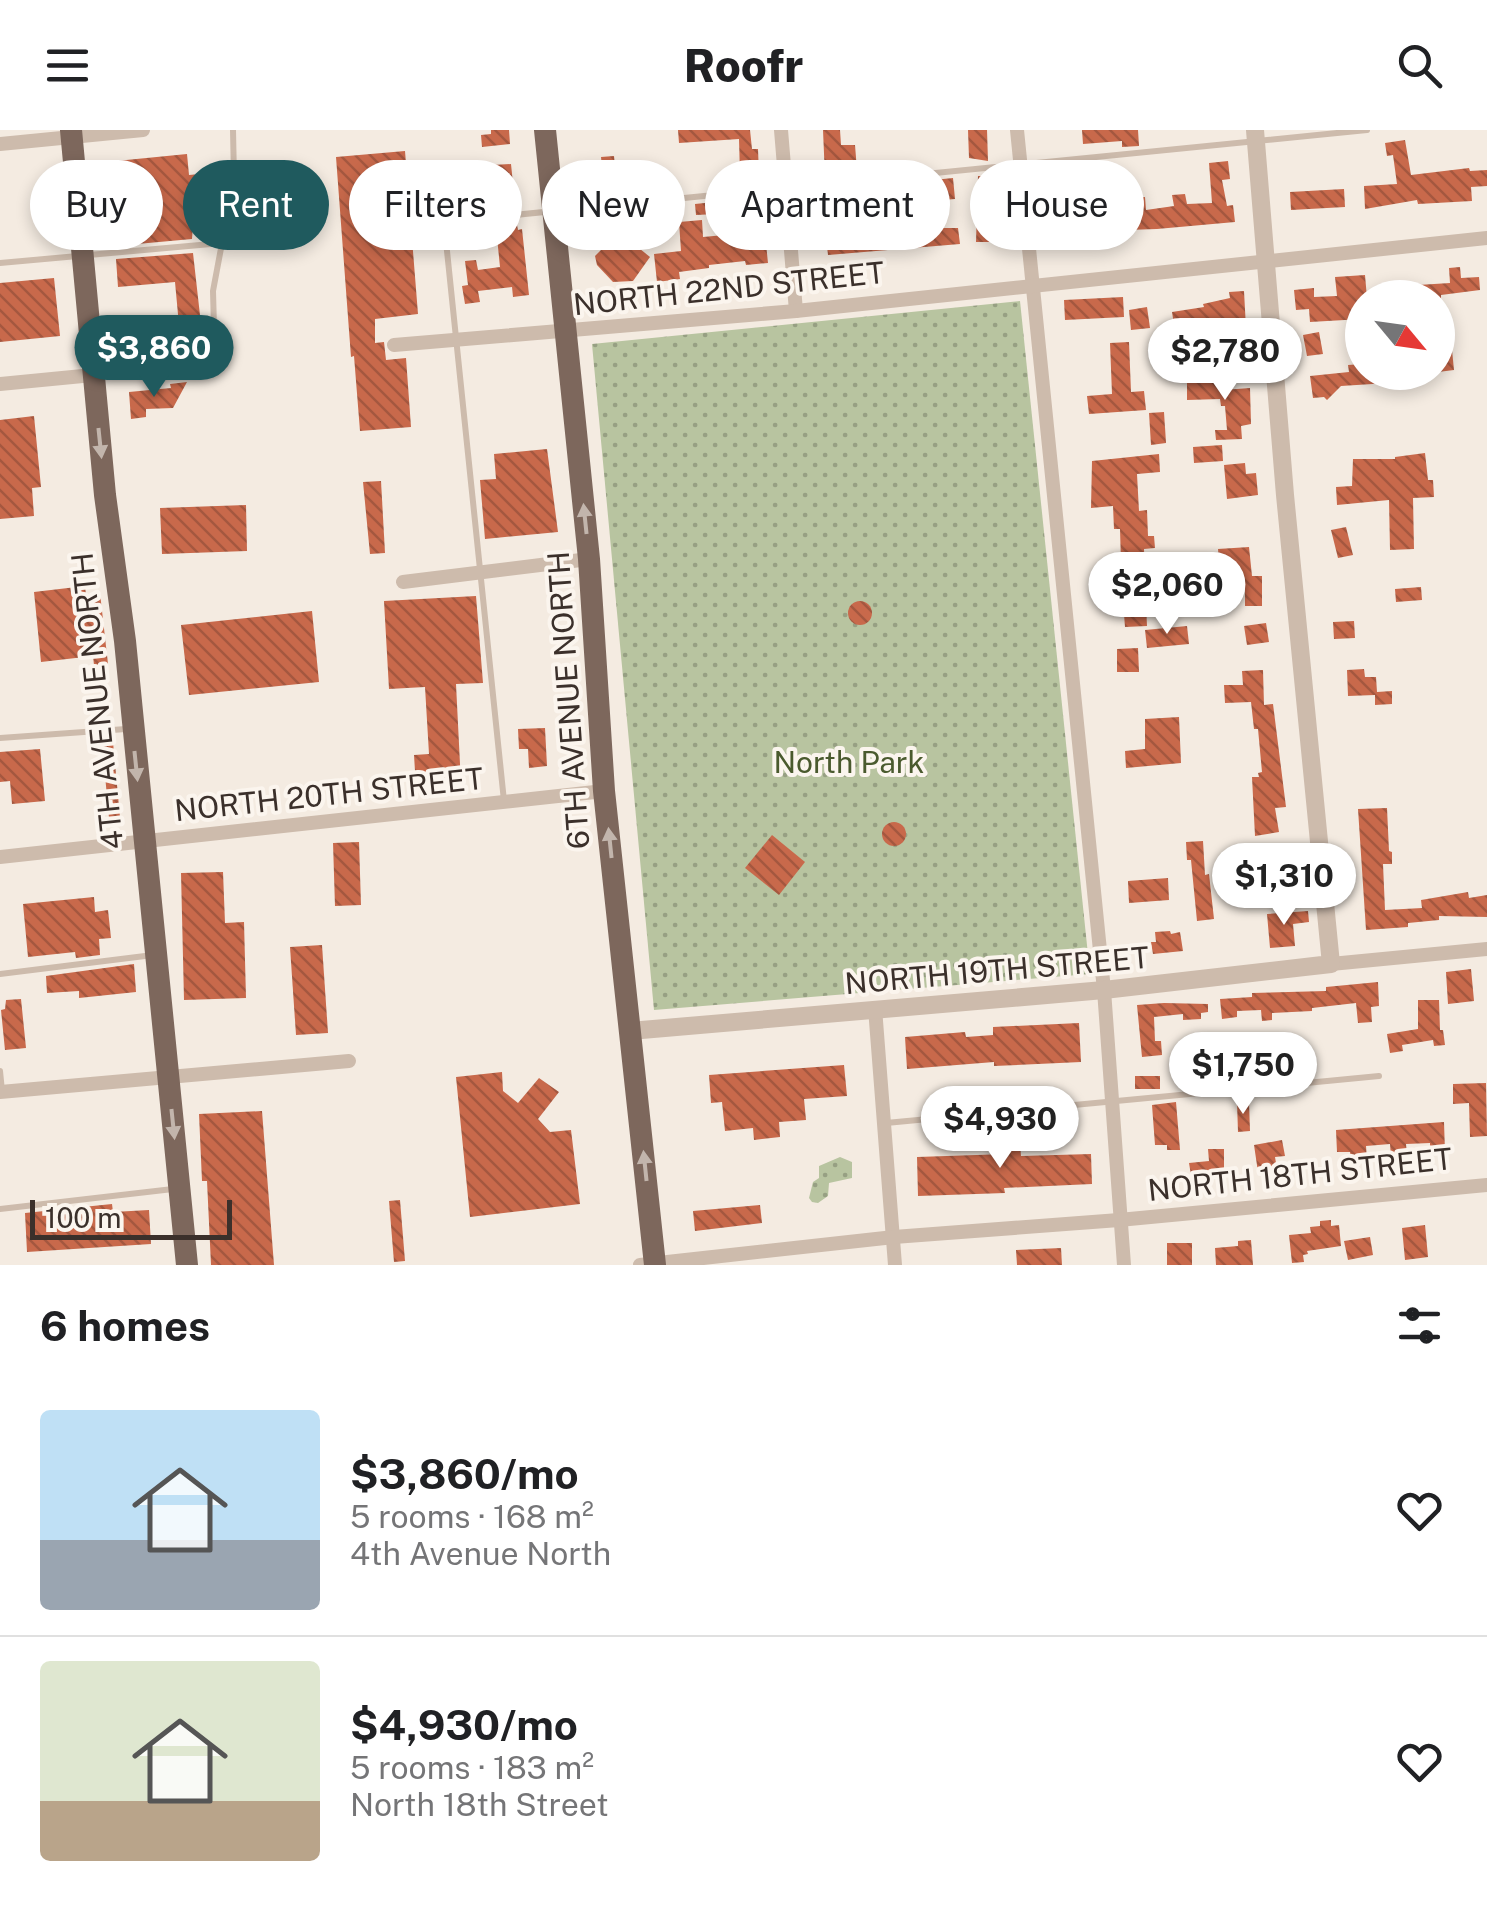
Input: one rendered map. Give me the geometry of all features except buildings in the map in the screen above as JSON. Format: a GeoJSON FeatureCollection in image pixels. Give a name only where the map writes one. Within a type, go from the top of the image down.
{"type":"FeatureCollection","features":[{"type":"Feature","properties":{"kind":"main road","name":"6TH AVENUE NORTH"},"geometry":{"type":"LineString","coordinates":[[545,130],[548,160]]}},
{"type":"Feature","properties":{"kind":"main road","name":"4TH AVENUE NORTH"},"geometry":{"type":"LineString","coordinates":[[71,133],[92,372],[133,729],[187,1265]]}},
{"type":"Feature","properties":{"kind":"main road","name":"6TH AVENUE NORTH"},"geometry":{"type":"LineString","coordinates":[[558,250],[589,559],[604,791],[650,1264]]}},
{"type":"Feature","properties":{"kind":"street"},"geometry":{"type":"LineString","coordinates":[[0,144],[71,133],[143,130]]}},
{"type":"Feature","properties":{"kind":"street"},"geometry":{"type":"LineString","coordinates":[[781,130],[784,160]]}},
{"type":"Feature","properties":{"kind":"street"},"geometry":{"type":"LineString","coordinates":[[1017,130],[1020,160]]}},
{"type":"Feature","properties":{"kind":"street"},"geometry":{"type":"LineString","coordinates":[[1256,136],[1330,964]]}},
{"type":"Feature","properties":{"kind":"street","name":"NORTH 22ND STREET"},"geometry":{"type":"LineString","coordinates":[[394,345],[796,311],[1487,238]]}},
{"type":"Feature","properties":{"kind":"street"},"geometry":{"type":"LineString","coordinates":[[791,250],[796,311]]}},
{"type":"Feature","properties":{"kind":"street"},"geometry":{"type":"LineString","coordinates":[[1029,250],[1104,990],[1124,1265]]}},
{"type":"Feature","properties":{"kind":"street"},"geometry":{"type":"LineString","coordinates":[[0,384],[92,372]]}},
{"type":"Feature","properties":{"kind":"street"},"geometry":{"type":"LineString","coordinates":[[404,582],[589,559]]}},
{"type":"Feature","properties":{"kind":"street","name":"NORTH 20TH STREET"},"geometry":{"type":"LineString","coordinates":[[0,857],[604,791]]}},
{"type":"Feature","properties":{"kind":"street","name":"NORTH 19TH STREET"},"geometry":{"type":"LineString","coordinates":[[630,1031],[1104,990],[1487,949]]}},
{"type":"Feature","properties":{"kind":"street"},"geometry":{"type":"LineString","coordinates":[[875,1008],[896,1265]]}},
{"type":"Feature","properties":{"kind":"street"},"geometry":{"type":"LineString","coordinates":[[1,1092],[350,1061]]}},
{"type":"Feature","properties":{"kind":"street","name":"NORTH 18TH STREET"},"geometry":{"type":"LineString","coordinates":[[650,1264],[894,1237],[1487,1185]]}},
{"type":"Feature","properties":{"kind":"lane"},"geometry":{"type":"LineString","coordinates":[[233,130],[234,160]]}},
{"type":"Feature","properties":{"kind":"lane"},"geometry":{"type":"LineString","coordinates":[[1046,160],[1256,136],[1367,130]]}},
{"type":"Feature","properties":{"kind":"lane"},"geometry":{"type":"LineString","coordinates":[[504,803],[444,222],[542,213]]}},
{"type":"Feature","properties":{"kind":"lane"},"geometry":{"type":"LineString","coordinates":[[0,263],[183,246]]}},
{"type":"Feature","properties":{"kind":"lane"},"geometry":{"type":"LineString","coordinates":[[92,372],[178,360],[202,345],[214,326],[213,291],[221,250]]}},
{"type":"Feature","properties":{"kind":"lane"},"geometry":{"type":"LineString","coordinates":[[0,738],[133,729]]}},
{"type":"Feature","properties":{"kind":"lane"},"geometry":{"type":"LineString","coordinates":[[0,974],[156,955]]}},
{"type":"Feature","properties":{"kind":"lane"},"geometry":{"type":"LineString","coordinates":[[0,1071],[1,1092]]}},
{"type":"Feature","properties":{"kind":"lane"},"geometry":{"type":"LineString","coordinates":[[885,1123],[1380,1076]]}},
{"type":"Feature","properties":{"kind":"lane"},"geometry":{"type":"LineString","coordinates":[[0,1209],[179,1188]]}},
{"type":"Feature","properties":{"kind":"green space","name":"North Park"},"geometry":{"type":"Polygon","coordinates":[[[1020,301],[1090,974],[654,1010],[592,344],[1020,301]]]}},
{"type":"Feature","properties":{"kind":"green space"},"geometry":{"type":"Polygon","coordinates":[[[840,1157],[852,1162],[852,1178],[829,1183],[828,1196],[818,1203],[812,1202],[809,1198],[813,1182],[819,1178],[819,1166],[840,1157]]]}}]}
